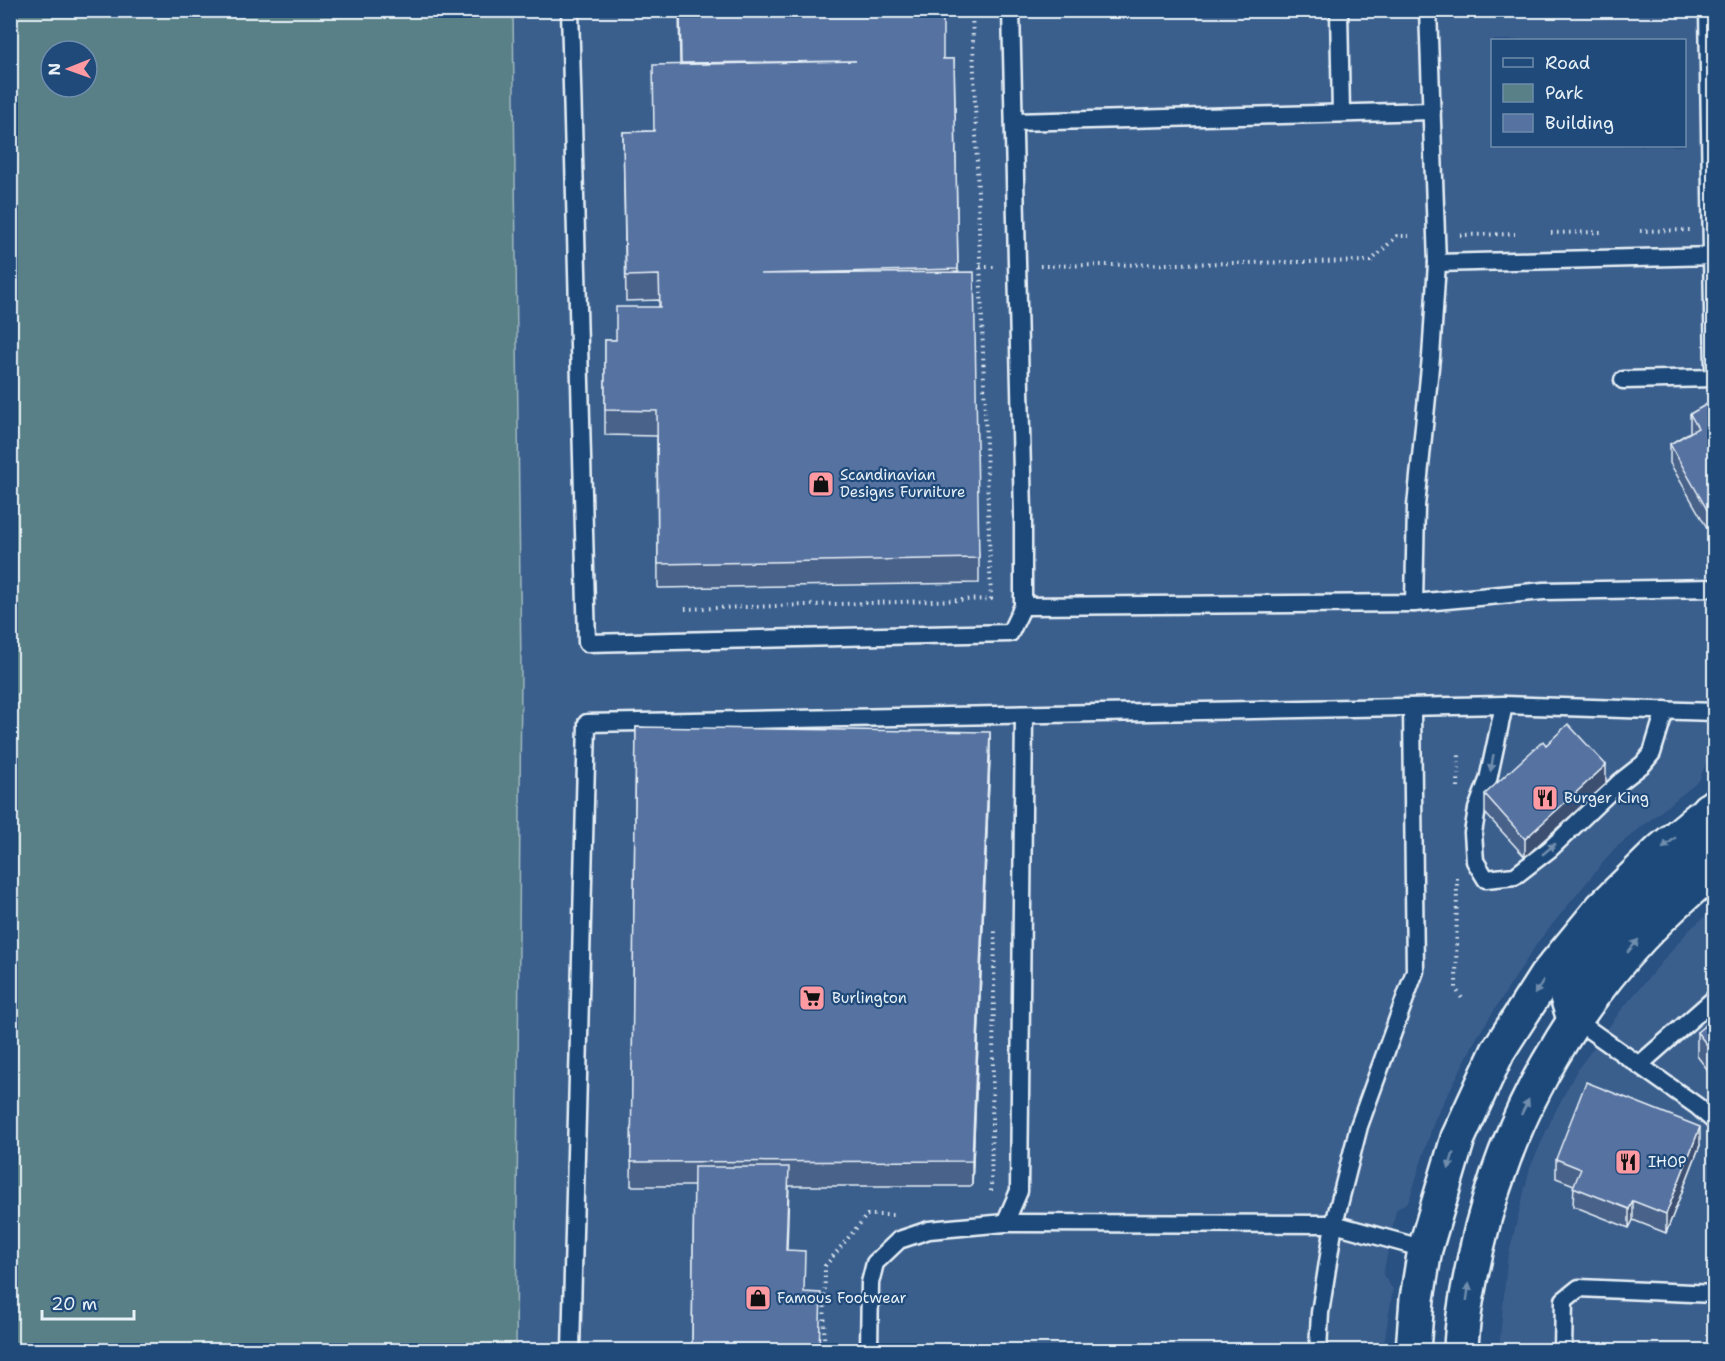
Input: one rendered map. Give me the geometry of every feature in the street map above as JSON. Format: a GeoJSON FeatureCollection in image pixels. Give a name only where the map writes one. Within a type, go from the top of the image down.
{"type":"FeatureCollection","features":[{"type":"Feature","properties":{"kind":"street"},"geometry":{"type":"LineString","coordinates":[[1574,1019],[1567,997],[1575,976],[1601,943],[1629,914],[1698,850],[1711,808]]}},
{"type":"Feature","properties":{"kind":"street"},"geometry":{"type":"LineString","coordinates":[[1413,1350],[1417,1299],[1425,1250],[1458,1138],[1498,1051],[1546,976],[1602,908],[1659,851],[1711,808]]}},
{"type":"Feature","properties":{"kind":"street"},"geometry":{"type":"LineString","coordinates":[[1461,1350],[1469,1283],[1484,1215],[1509,1140],[1541,1074],[1574,1019],[1601,983],[1643,934],[1714,870]]}},
{"type":"Feature","properties":{"kind":"lane"},"geometry":{"type":"LineString","coordinates":[[570,10],[587,643],[1010,633],[1023,606],[1023,514],[1011,10]]}},
{"type":"Feature","properties":{"kind":"lane"},"geometry":{"type":"LineString","coordinates":[[1339,10],[1341,113]]}},
{"type":"Feature","properties":{"kind":"lane"},"geometry":{"type":"LineString","coordinates":[[1414,603],[1416,506],[1431,357],[1437,263],[1428,10]]}},
{"type":"Feature","properties":{"kind":"lane"},"geometry":{"type":"LineString","coordinates":[[1708,10],[1714,256],[1714,371]]}},
{"type":"Feature","properties":{"kind":"lane"},"geometry":{"type":"LineString","coordinates":[[1014,122],[1432,111]]}},
{"type":"Feature","properties":{"kind":"lane"},"geometry":{"type":"LineString","coordinates":[[1437,263],[1714,256]]}},
{"type":"Feature","properties":{"kind":"lane"},"geometry":{"type":"LineString","coordinates":[[1623,380],[1714,378]]}},
{"type":"Feature","properties":{"kind":"lane"},"geometry":{"type":"LineString","coordinates":[[1023,606],[1414,603],[1545,591],[1714,588]]}},
{"type":"Feature","properties":{"kind":"lane"},"geometry":{"type":"LineString","coordinates":[[1504,705],[1488,780],[1477,809],[1473,833],[1475,861],[1486,879],[1515,876],[1550,849],[1620,782],[1643,764],[1652,753],[1665,710]]}},
{"type":"Feature","properties":{"kind":"lane"},"geometry":{"type":"LineString","coordinates":[[571,1350],[587,723],[1504,705],[1714,712]]}},
{"type":"Feature","properties":{"kind":"lane"},"geometry":{"type":"LineString","coordinates":[[1318,1350],[1320,1313],[1334,1224],[1359,1126],[1415,971],[1412,707]]}},
{"type":"Feature","properties":{"kind":"lane"},"geometry":{"type":"LineString","coordinates":[[1005,1223],[1019,1191],[1024,715]]}},
{"type":"Feature","properties":{"kind":"lane"},"geometry":{"type":"LineString","coordinates":[[1640,1065],[1714,999]]}},
{"type":"Feature","properties":{"kind":"lane"},"geometry":{"type":"LineString","coordinates":[[1574,1019],[1697,1106],[1714,1121]]}},
{"type":"Feature","properties":{"kind":"lane"},"geometry":{"type":"LineString","coordinates":[[869,1350],[870,1283],[874,1263],[899,1240],[929,1230],[1005,1223],[1334,1224],[1425,1250]]}},
{"type":"Feature","properties":{"kind":"lane"},"geometry":{"type":"LineString","coordinates":[[1563,1350],[1564,1300],[1580,1288],[1714,1294]]}},
{"type":"Feature","properties":{"kind":"path"},"geometry":{"type":"LineString","coordinates":[[685,609],[991,599],[972,10]]}},
{"type":"Feature","properties":{"kind":"path"},"geometry":{"type":"LineString","coordinates":[[1640,231],[1693,230]]}},
{"type":"Feature","properties":{"kind":"path"},"geometry":{"type":"LineString","coordinates":[[1551,232],[1604,232]]}},
{"type":"Feature","properties":{"kind":"path"},"geometry":{"type":"LineString","coordinates":[[1456,235],[1515,234]]}},
{"type":"Feature","properties":{"kind":"path"},"geometry":{"type":"LineString","coordinates":[[1036,266],[1371,261],[1397,236],[1408,236]]}},
{"type":"Feature","properties":{"kind":"path"},"geometry":{"type":"LineString","coordinates":[[980,267],[994,267]]}},
{"type":"Feature","properties":{"kind":"path"},"geometry":{"type":"LineString","coordinates":[[991,1192],[995,921]]}},
{"type":"Feature","properties":{"kind":"path"},"geometry":{"type":"LineString","coordinates":[[824,1350],[825,1266],[867,1215],[902,1215]]}},
{"type":"Feature","properties":{"kind":"shaded area"},"geometry":{"type":"Polygon","coordinates":[[[513,11],[1714,11],[1714,759],[1706,763],[1699,781],[1614,849],[1538,942],[1477,1037],[1434,1121],[1409,1201],[1396,1210],[1383,1275],[1393,1289],[1383,1350],[516,1350],[521,668],[513,11]]]}},
{"type":"Feature","properties":{"kind":"shaded area"},"geometry":{"type":"Polygon","coordinates":[[[1714,909],[1714,1350],[1499,1350],[1507,1261],[1530,1168],[1552,1118],[1577,1070],[1622,1009],[1689,930],[1714,909]]]}},
{"type":"Feature","properties":{"kind":"green space"},"geometry":{"type":"Polygon","coordinates":[[[10,11],[513,11],[521,668],[516,1350],[11,1350],[10,11]]]}},
{"type":"Feature","properties":{"kind":"building"},"geometry":{"type":"Polygon","coordinates":[[[680,10],[943,10],[943,59],[954,59],[958,269],[760,274],[974,272],[979,558],[658,564],[657,411],[605,410],[605,340],[616,340],[616,307],[660,307],[659,275],[626,276],[623,132],[654,131],[653,65],[856,61],[681,63],[680,10]]]}},
{"type":"Feature","properties":{"kind":"building"},"geometry":{"type":"Polygon","coordinates":[[[1714,400],[1714,522],[1670,444],[1698,428],[1690,414],[1714,400]]]}},
{"type":"Feature","properties":{"kind":"building","name":"Burger King"},"geometry":{"type":"Polygon","coordinates":[[[1568,724],[1606,765],[1525,839],[1485,794],[1543,741],[1546,745],[1568,724]]]}},
{"type":"Feature","properties":{"kind":"building"},"geometry":{"type":"Polygon","coordinates":[[[636,727],[990,732],[972,1161],[631,1162],[636,727]]]}},
{"type":"Feature","properties":{"kind":"building"},"geometry":{"type":"Polygon","coordinates":[[[1714,1018],[1714,1054],[1697,1032],[1714,1018]]]}},
{"type":"Feature","properties":{"kind":"building","name":"IHOP"},"geometry":{"type":"Polygon","coordinates":[[[1586,1082],[1700,1127],[1666,1214],[1633,1201],[1629,1209],[1573,1187],[1581,1169],[1556,1159],[1586,1082]]]}},
{"type":"Feature","properties":{"kind":"building"},"geometry":{"type":"Polygon","coordinates":[[[694,1167],[789,1167],[786,1250],[805,1251],[804,1292],[821,1293],[819,1350],[679,1350],[679,1348],[692,1349],[694,1167]]]}},
{"type":"Feature","properties":{"kind":"place","name":"Scandinavian Designs Furniture"},"geometry":{"type":"Point","coordinates":[821,484]}},
{"type":"Feature","properties":{"kind":"place","name":"Burger King"},"geometry":{"type":"Point","coordinates":[1545,798]}},
{"type":"Feature","properties":{"kind":"place","name":"Burlington"},"geometry":{"type":"Point","coordinates":[812,998]}},
{"type":"Feature","properties":{"kind":"place","name":"IHOP"},"geometry":{"type":"Point","coordinates":[1628,1162]}},
{"type":"Feature","properties":{"kind":"place","name":"Famous Footwear"},"geometry":{"type":"Point","coordinates":[758,1298]}}]}
